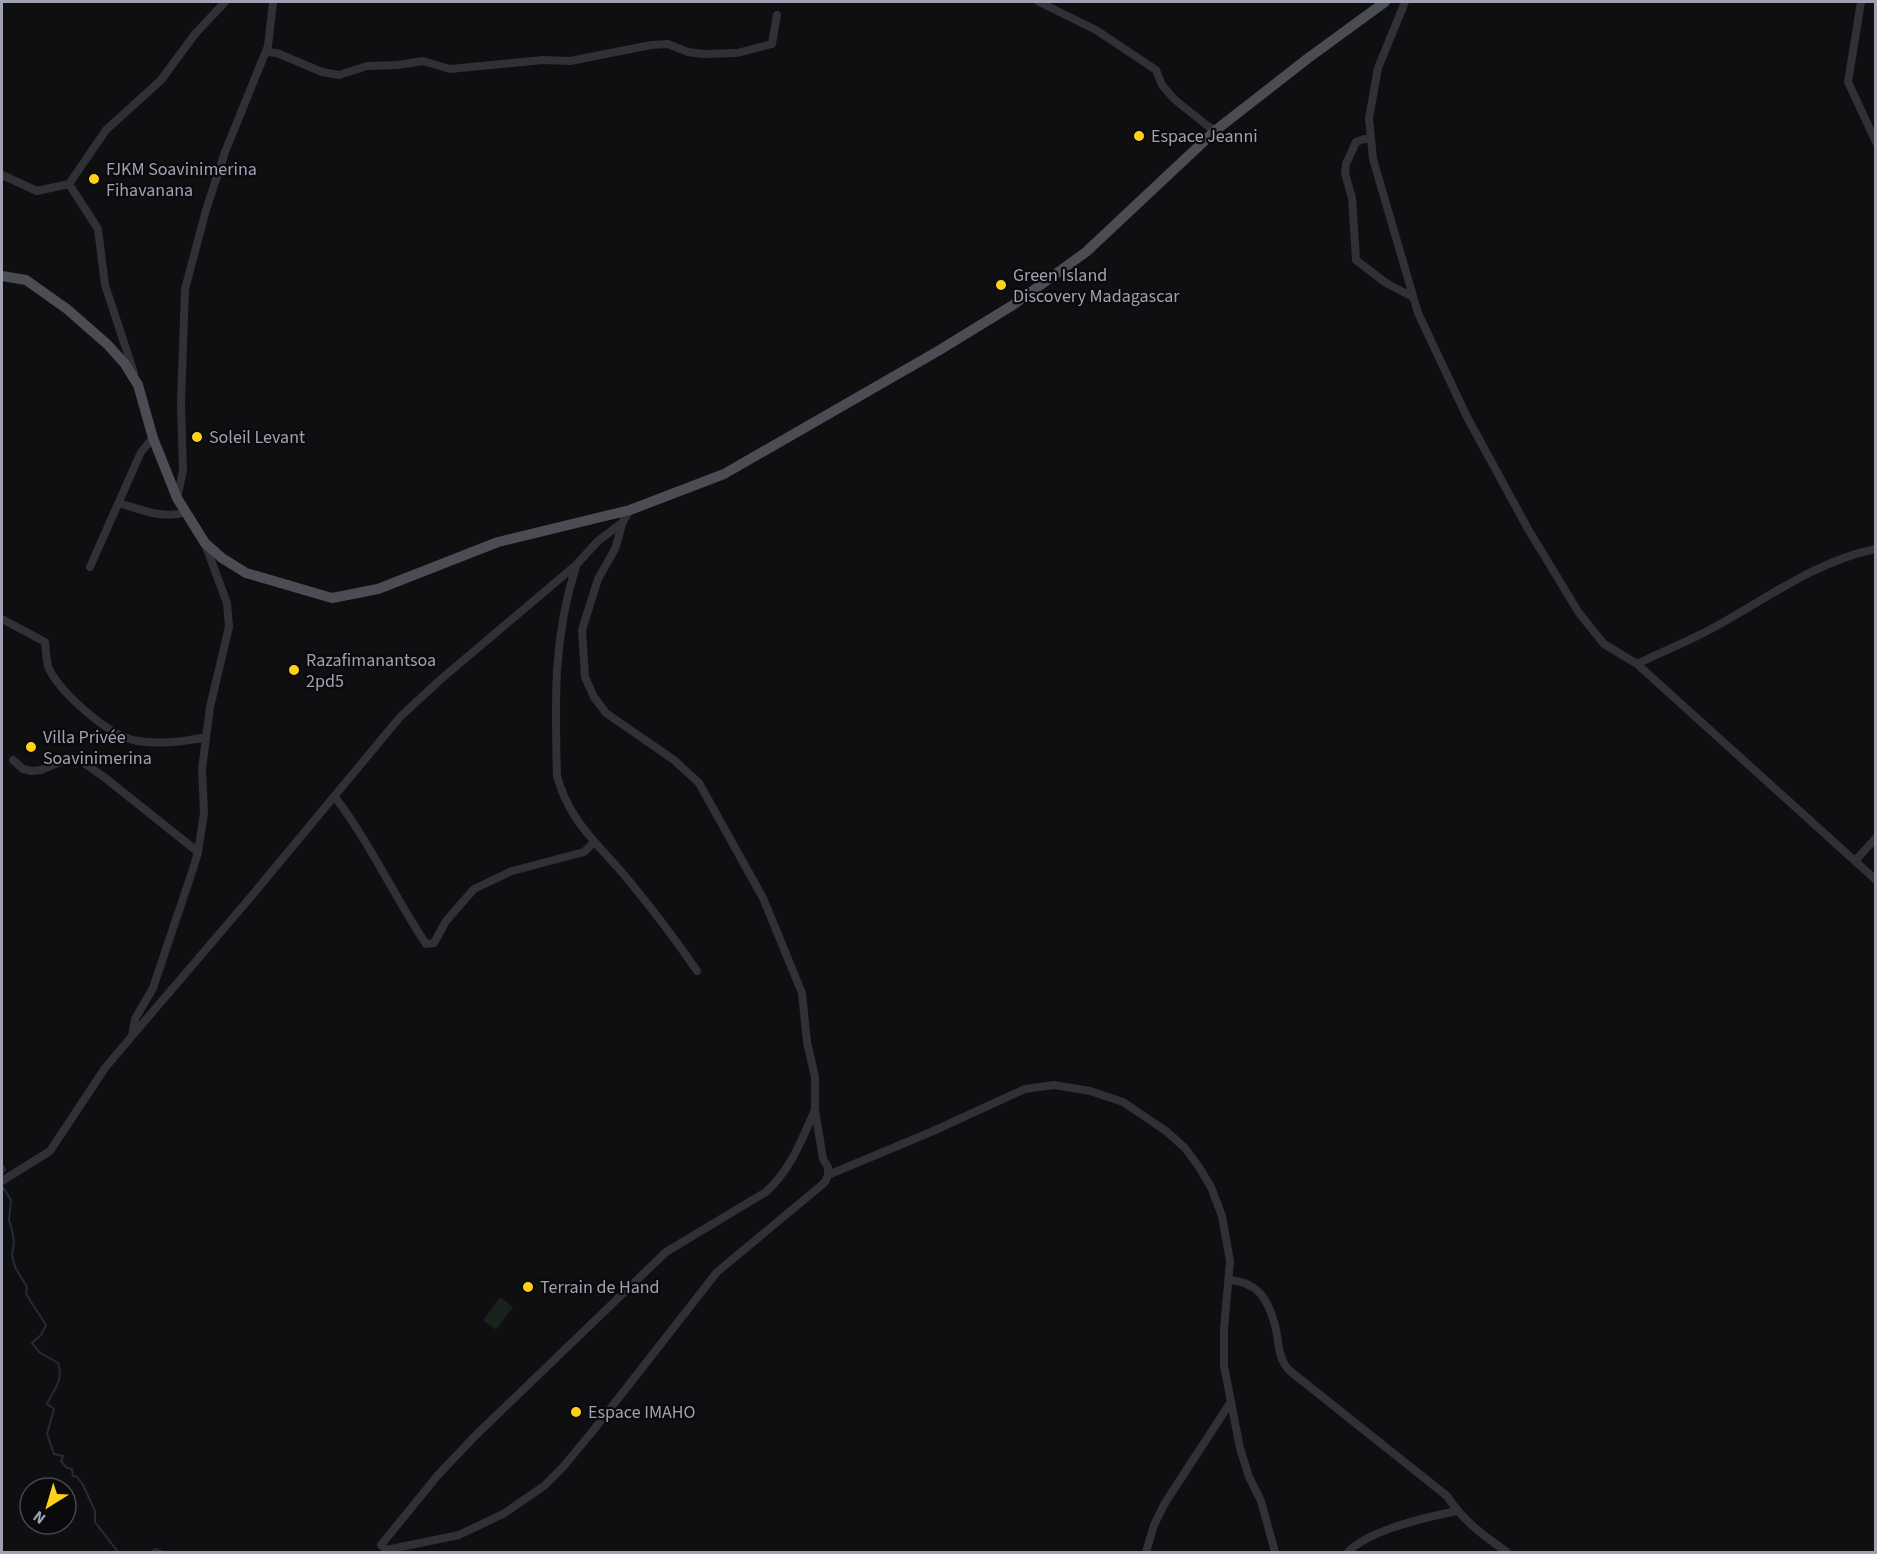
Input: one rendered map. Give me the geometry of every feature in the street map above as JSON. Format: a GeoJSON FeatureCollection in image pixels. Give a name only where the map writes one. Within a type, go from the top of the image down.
{"type":"FeatureCollection","features":[{"type":"Feature","properties":{"kind":"main road"},"geometry":{"type":"LineString","coordinates":[[2,276],[26,280],[67,309],[108,345],[125,364],[138,385],[153,438],[177,498],[205,543],[222,558],[246,573],[332,598],[378,589],[498,542],[630,510],[724,474],[938,351],[1013,305],[1086,252],[1216,130],[1385,2]]}},
{"type":"Feature","properties":{"kind":"street"},"geometry":{"type":"LineString","coordinates":[[2,174],[37,190],[69,184],[106,130],[161,80],[184,48],[225,2]]}},
{"type":"Feature","properties":{"kind":"street"},"geometry":{"type":"LineString","coordinates":[[177,498],[183,471],[185,289],[206,210],[225,152],[266,52],[273,2]]}},
{"type":"Feature","properties":{"kind":"street"},"geometry":{"type":"LineString","coordinates":[[1039,2],[1096,30],[1156,70],[1162,86],[1174,99],[1216,130]]}},
{"type":"Feature","properties":{"kind":"street"},"geometry":{"type":"LineString","coordinates":[[1405,2],[1378,68],[1369,118],[1373,159],[1418,313],[1467,417],[1540,550],[1580,614],[1604,644],[1637,664],[1875,880]]}},
{"type":"Feature","properties":{"kind":"street"},"geometry":{"type":"LineString","coordinates":[[1861,2],[1848,82],[1875,142]]}},
{"type":"Feature","properties":{"kind":"street"},"geometry":{"type":"LineString","coordinates":[[266,52],[277,53],[322,72],[339,75],[367,66],[423,61],[450,69],[543,60],[570,61],[651,45],[668,44],[688,52],[737,53],[772,44],[777,15]]}},
{"type":"Feature","properties":{"kind":"street"},"geometry":{"type":"LineString","coordinates":[[1370,137],[1356,142],[1346,164],[1345,173],[1352,198],[1356,260],[1386,283],[1413,297]]}},
{"type":"Feature","properties":{"kind":"street"},"geometry":{"type":"LineString","coordinates":[[69,184],[98,229],[105,285],[138,385]]}},
{"type":"Feature","properties":{"kind":"street"},"geometry":{"type":"LineString","coordinates":[[90,567],[141,452],[153,438]]}},
{"type":"Feature","properties":{"kind":"street"},"geometry":{"type":"LineString","coordinates":[[118,503],[159,514],[177,515],[185,512]]}},
{"type":"Feature","properties":{"kind":"street"},"geometry":{"type":"LineString","coordinates":[[630,510],[623,522],[615,549],[598,579],[582,630],[585,677],[594,697],[606,713],[669,756],[699,783],[748,868],[784,945],[802,993],[805,1025],[815,1077],[815,1110],[828,1175],[825,1182],[817,1189],[717,1272],[592,1432],[544,1486],[503,1514],[459,1535],[383,1549],[381,1545],[446,1467],[666,1252],[766,1192],[776,1182],[790,1165],[815,1110]]}},
{"type":"Feature","properties":{"kind":"street"},"geometry":{"type":"LineString","coordinates":[[2,1181],[50,1150],[105,1068],[400,717],[440,680],[576,565],[598,540],[623,522]]}},
{"type":"Feature","properties":{"kind":"street"},"geometry":{"type":"LineString","coordinates":[[132,1036],[135,1019],[153,988],[198,852],[204,813],[202,769],[206,737],[216,679],[229,627],[227,603],[205,543]]}},
{"type":"Feature","properties":{"kind":"street"},"geometry":{"type":"LineString","coordinates":[[1637,664],[1711,629],[1783,585],[1853,554],[1875,549]]}},
{"type":"Feature","properties":{"kind":"street"},"geometry":{"type":"LineString","coordinates":[[576,565],[565,599],[555,676],[557,776],[561,792],[577,822],[630,881],[697,971]]}},
{"type":"Feature","properties":{"kind":"street"},"geometry":{"type":"LineString","coordinates":[[2,619],[45,642],[48,668],[69,696],[114,732],[139,741],[169,742],[206,737]]}},
{"type":"Feature","properties":{"kind":"street"},"geometry":{"type":"LineString","coordinates":[[13,760],[23,769],[32,771],[41,770],[67,759],[81,761],[198,852]]}},
{"type":"Feature","properties":{"kind":"street"},"geometry":{"type":"LineString","coordinates":[[334,797],[369,848],[426,944],[434,943],[446,921],[474,889],[512,871],[584,852],[594,842]]}},
{"type":"Feature","properties":{"kind":"street"},"geometry":{"type":"LineString","coordinates":[[1855,861],[1875,838]]}},
{"type":"Feature","properties":{"kind":"street"},"geometry":{"type":"LineString","coordinates":[[828,1175],[1026,1089],[1054,1085],[1090,1091],[1123,1102],[1166,1131],[1185,1148],[1211,1187],[1222,1216],[1230,1261],[1224,1329],[1224,1366],[1240,1448],[1249,1477],[1264,1511],[1275,1552]]}},
{"type":"Feature","properties":{"kind":"street"},"geometry":{"type":"LineString","coordinates":[[1230,1280],[1241,1281],[1260,1290],[1274,1322],[1280,1355],[1290,1371],[1447,1496],[1470,1525],[1507,1552]]}},
{"type":"Feature","properties":{"kind":"street"},"geometry":{"type":"LineString","coordinates":[[1146,1552],[1154,1525],[1165,1503],[1230,1402]]}},
{"type":"Feature","properties":{"kind":"street"},"geometry":{"type":"LineString","coordinates":[[1348,1552],[1355,1545],[1389,1529],[1457,1511]]}},
{"type":"Feature","properties":{"kind":"shaded area"},"geometry":{"type":"Polygon","coordinates":[[[500,1297],[513,1307],[496,1330],[483,1320],[500,1297]]]}},
{"type":"Feature","properties":{"kind":"waterway"},"geometry":{"type":"LineString","coordinates":[[2,1164],[5,1170],[2,1173]]}},
{"type":"Feature","properties":{"kind":"waterway"},"geometry":{"type":"LineString","coordinates":[[2,1186],[11,1200],[9,1220],[14,1242],[12,1255],[15,1267],[27,1287],[26,1294],[46,1325],[41,1335],[32,1343],[39,1352],[58,1363],[60,1369],[57,1384],[47,1404],[54,1409],[47,1434],[54,1454],[63,1456],[61,1461],[67,1468],[72,1469],[73,1476],[77,1477],[83,1485],[95,1511],[95,1522],[118,1552]]}},
{"type":"Feature","properties":{"kind":"waterway"},"geometry":{"type":"LineString","coordinates":[[152,1552],[155,1549],[163,1552]]}},
{"type":"Feature","properties":{"kind":"place","name":"Espace Jeanni"},"geometry":{"type":"Point","coordinates":[1139,136]}},
{"type":"Feature","properties":{"kind":"place","name":"FJKM Soavinimerina Fihavanana"},"geometry":{"type":"Point","coordinates":[94,179]}},
{"type":"Feature","properties":{"kind":"place","name":"Green Island Discovery Madagascar"},"geometry":{"type":"Point","coordinates":[1001,285]}},
{"type":"Feature","properties":{"kind":"place","name":"Soleil Levant"},"geometry":{"type":"Point","coordinates":[197,437]}},
{"type":"Feature","properties":{"kind":"place","name":"Razafimanantsoa 2pd5"},"geometry":{"type":"Point","coordinates":[294,670]}},
{"type":"Feature","properties":{"kind":"place","name":"Villa Privée Soavinimerina"},"geometry":{"type":"Point","coordinates":[31,747]}},
{"type":"Feature","properties":{"kind":"place","name":"Terrain de Hand"},"geometry":{"type":"Point","coordinates":[528,1287]}},
{"type":"Feature","properties":{"kind":"place","name":"Espace IMAHO"},"geometry":{"type":"Point","coordinates":[576,1412]}}]}
